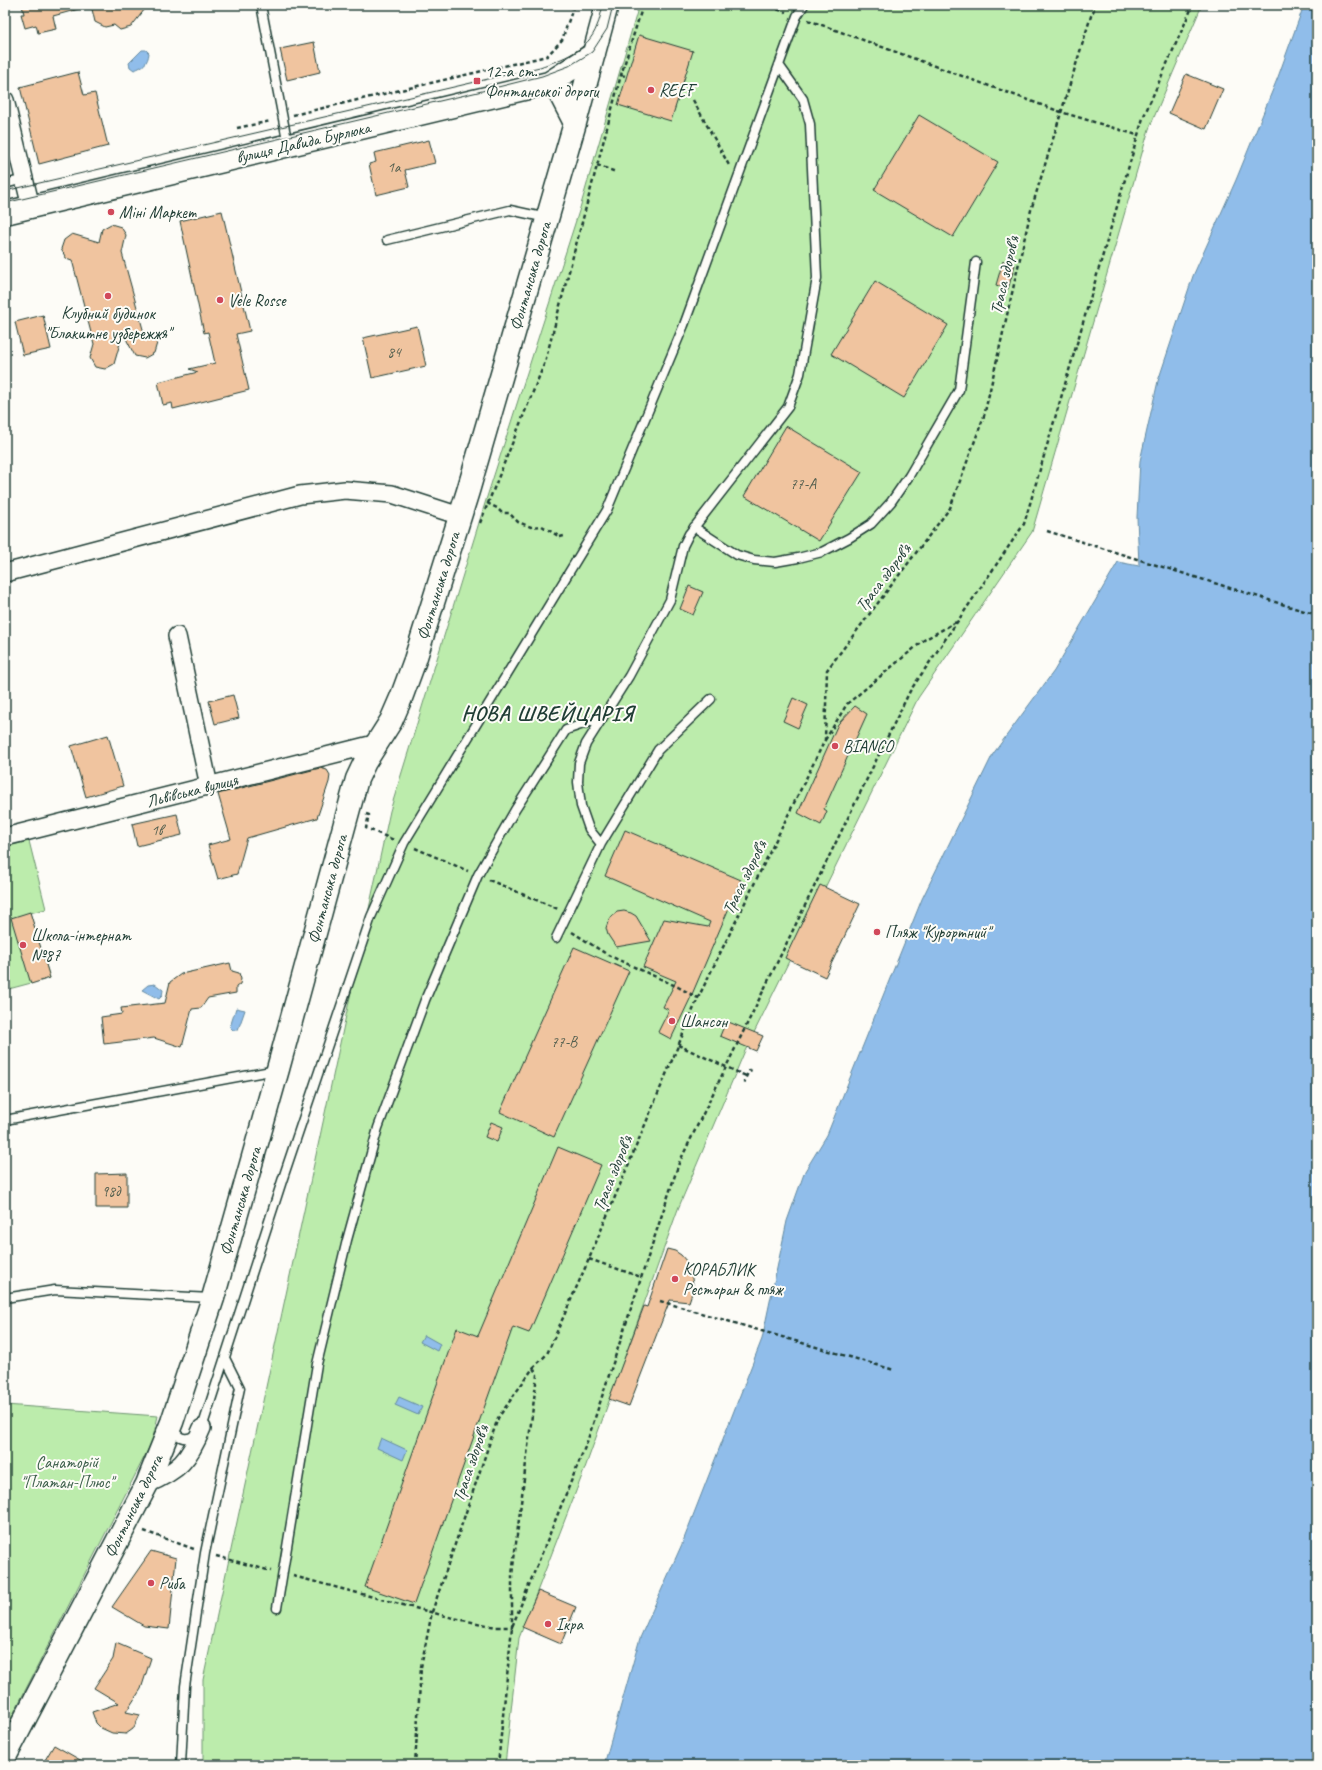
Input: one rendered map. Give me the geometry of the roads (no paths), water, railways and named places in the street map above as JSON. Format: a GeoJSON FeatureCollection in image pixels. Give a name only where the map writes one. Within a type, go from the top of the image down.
{"type":"FeatureCollection","features":[{"type":"Feature","properties":{"kind":"main road","name":"Фонтанська дорога"},"geometry":{"type":"LineString","coordinates":[[5,1757],[147,1484],[172,1422],[213,1298],[278,1069],[357,779],[365,762],[391,721],[401,698],[460,516],[575,122],[607,5]]}},
{"type":"Feature","properties":{"kind":"main road","name":"вулиця Давида Бурлюка"},"geometry":{"type":"LineString","coordinates":[[5,214],[549,83],[594,54]]}},
{"type":"Feature","properties":{"kind":"main road"},"geometry":{"type":"LineString","coordinates":[[549,83],[558,90],[575,122]]}},
{"type":"Feature","properties":{"kind":"street"},"geometry":{"type":"LineString","coordinates":[[5,100],[31,207]]}},
{"type":"Feature","properties":{"kind":"street"},"geometry":{"type":"LineString","coordinates":[[5,574],[300,495],[345,490],[392,494],[460,516]]}},
{"type":"Feature","properties":{"kind":"street"},"geometry":{"type":"LineString","coordinates":[[177,636],[209,786]]}},
{"type":"Feature","properties":{"kind":"street","name":"Львівська вулиця"},"geometry":{"type":"LineString","coordinates":[[5,837],[378,743]]}},
{"type":"Feature","properties":{"kind":"street"},"geometry":{"type":"LineString","coordinates":[[147,1484],[159,1479],[183,1464],[194,1447],[202,1428]]}},
{"type":"Feature","properties":{"kind":"lane"},"geometry":{"type":"LineString","coordinates":[[261,5],[288,146]]}},
{"type":"Feature","properties":{"kind":"lane"},"geometry":{"type":"LineString","coordinates":[[172,1422],[175,1431],[180,1437],[195,1437],[202,1428],[371,917],[404,843],[607,510],[684,325],[797,16],[804,5]]}},
{"type":"Feature","properties":{"kind":"lane"},"geometry":{"type":"LineString","coordinates":[[601,844],[589,829],[581,806],[578,782],[579,763],[586,744],[601,718],[629,676],[670,600],[683,546],[689,534],[788,407],[800,374],[817,278],[810,124],[803,98],[780,65]]}},
{"type":"Feature","properties":{"kind":"lane"},"geometry":{"type":"LineString","coordinates":[[5,184],[24,180]]}},
{"type":"Feature","properties":{"kind":"lane"},"geometry":{"type":"LineString","coordinates":[[387,240],[510,210],[547,218]]}},
{"type":"Feature","properties":{"kind":"lane"},"geometry":{"type":"LineString","coordinates":[[694,527],[737,554],[754,560],[775,562],[822,552],[849,538],[871,524],[891,502],[909,476],[959,390],[976,262]]}},
{"type":"Feature","properties":{"kind":"lane"},"geometry":{"type":"LineString","coordinates":[[556,938],[601,844],[658,750],[710,699]]}},
{"type":"Feature","properties":{"kind":"lane"},"geometry":{"type":"LineString","coordinates":[[277,1608],[317,1364],[347,1240],[378,1128],[422,1007],[478,875],[515,810],[566,730],[601,718]]}},
{"type":"Feature","properties":{"kind":"lane"},"geometry":{"type":"LineString","coordinates":[[5,1120],[278,1069]]}},
{"type":"Feature","properties":{"kind":"lane"},"geometry":{"type":"LineString","coordinates":[[5,1298],[55,1290],[213,1298]]}},
{"type":"Feature","properties":{"kind":"lane"},"geometry":{"type":"LineString","coordinates":[[182,1765],[185,1686],[205,1553],[240,1388],[225,1358]]}},
{"type":"Feature","properties":{"kind":"water"},"geometry":{"type":"Polygon","coordinates":[[[1304,5],[1317,5],[1317,1765],[604,1765],[640,1638],[682,1544],[762,1339],[787,1221],[805,1171],[827,1135],[922,899],[993,754],[1054,671],[1118,562],[1139,566],[1137,517],[1140,461],[1158,381],[1193,276],[1236,180],[1278,77],[1304,5]]]}},
{"type":"Feature","properties":{"kind":"water"},"geometry":{"type":"Polygon","coordinates":[[[142,50],[146,50],[149,53],[148,59],[142,66],[134,70],[130,67],[129,63],[142,50]]]}},
{"type":"Feature","properties":{"kind":"water"},"geometry":{"type":"Polygon","coordinates":[[[155,984],[163,990],[162,996],[159,999],[142,990],[148,985],[155,984]]]}},
{"type":"Feature","properties":{"kind":"water"},"geometry":{"type":"Polygon","coordinates":[[[236,1008],[245,1010],[238,1030],[233,1030],[230,1027],[236,1008]]]}},
{"type":"Feature","properties":{"kind":"water"},"geometry":{"type":"Polygon","coordinates":[[[424,1335],[440,1344],[437,1351],[420,1342],[424,1335]]]}},
{"type":"Feature","properties":{"kind":"water"},"geometry":{"type":"Polygon","coordinates":[[[399,1397],[422,1407],[418,1415],[395,1405],[399,1397]]]}},
{"type":"Feature","properties":{"kind":"water"},"geometry":{"type":"Polygon","coordinates":[[[381,1438],[407,1450],[403,1460],[377,1448],[381,1438]]]}},
{"type":"Feature","properties":{"kind":"tram line"},"geometry":{"type":"LineString","coordinates":[[5,191],[540,67],[557,61],[581,48],[593,35],[598,24],[603,5]]}},
{"type":"Feature","properties":{"kind":"tram line"},"geometry":{"type":"LineString","coordinates":[[5,203],[542,76],[569,66],[592,52],[607,29],[613,5]]}},
{"type":"Feature","properties":{"kind":"place","name":"12-а ст. Фонтанської дороги"},"geometry":{"type":"Point","coordinates":[477,81]}},
{"type":"Feature","properties":{"kind":"place","name":"REEF"},"geometry":{"type":"Point","coordinates":[651,90]}},
{"type":"Feature","properties":{"kind":"place","name":"Міні Маркет"},"geometry":{"type":"Point","coordinates":[111,212]}},
{"type":"Feature","properties":{"kind":"place","name":"Клубний будинок \"Блакитне узбережжя\""},"geometry":{"type":"Point","coordinates":[108,296]}},
{"type":"Feature","properties":{"kind":"place","name":"Vele Rosse"},"geometry":{"type":"Point","coordinates":[220,300]}},
{"type":"Feature","properties":{"kind":"place","name":"BIANCO"},"geometry":{"type":"Point","coordinates":[835,746]}},
{"type":"Feature","properties":{"kind":"place","name":"Пляж \"Курортний\""},"geometry":{"type":"Point","coordinates":[877,932]}},
{"type":"Feature","properties":{"kind":"place","name":"Школа-інтернат №87"},"geometry":{"type":"Point","coordinates":[23,945]}},
{"type":"Feature","properties":{"kind":"place","name":"Шансон"},"geometry":{"type":"Point","coordinates":[672,1021]}},
{"type":"Feature","properties":{"kind":"place","name":"КОРАБЛИК Ресторан & пляж"},"geometry":{"type":"Point","coordinates":[675,1279]}},
{"type":"Feature","properties":{"kind":"place","name":"Риба"},"geometry":{"type":"Point","coordinates":[151,1583]}},
{"type":"Feature","properties":{"kind":"place","name":"Ікра"},"geometry":{"type":"Point","coordinates":[548,1624]}},
{"type":"Feature","properties":{"kind":"district","name":"НОВА ШВЕЙЦАРІЯ"},"geometry":{"type":"Point","coordinates":[548,713]}},
{"type":"Feature","properties":{"kind":"park label","name":"Санаторій \"Платан-Плюс\""},"geometry":{"type":"Point","coordinates":[67,1472]}}]}
